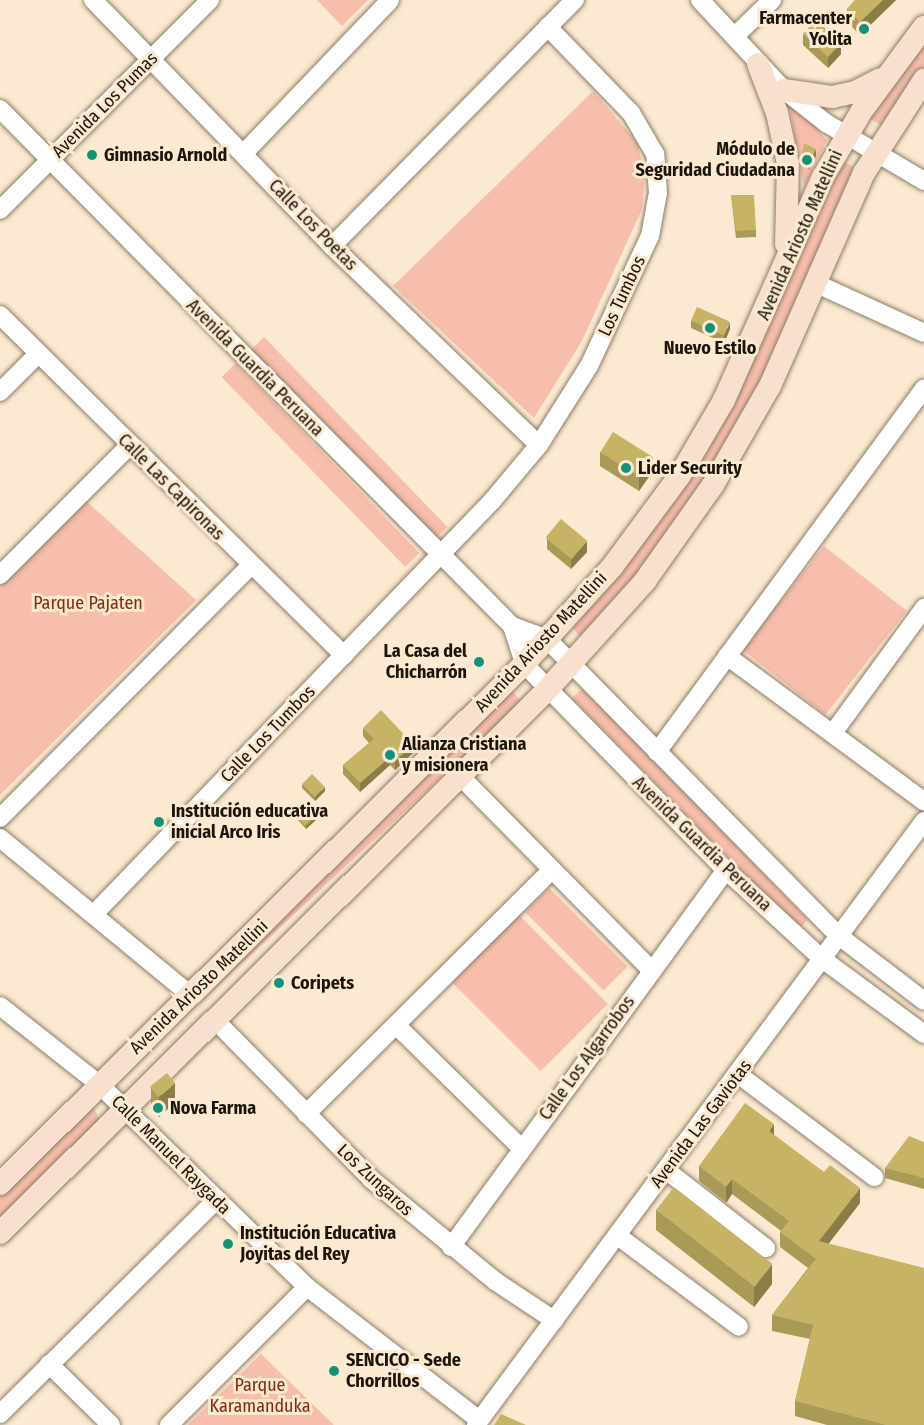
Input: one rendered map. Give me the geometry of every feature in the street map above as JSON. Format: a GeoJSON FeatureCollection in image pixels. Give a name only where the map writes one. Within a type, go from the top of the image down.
{"type":"FeatureCollection","features":[{"type":"Feature","properties":{"kind":"main road","name":"Avenida Ariosto Matellini"},"geometry":{"type":"LineString","coordinates":[[0,1184],[524,664],[612,567],[680,475],[724,399],[782,268],[846,135],[886,75],[924,27]]}},
{"type":"Feature","properties":{"kind":"main road"},"geometry":{"type":"LineString","coordinates":[[759,64],[777,113],[788,164],[789,216],[782,268]]}},
{"type":"Feature","properties":{"kind":"main road"},"geometry":{"type":"LineString","coordinates":[[784,90],[820,97],[844,96],[886,75]]}},
{"type":"Feature","properties":{"kind":"main road","name":"Avenida Ariosto Matellini"},"geometry":{"type":"LineString","coordinates":[[0,1233],[461,777],[547,690],[645,581],[713,485],[770,386],[842,218],[875,154],[924,80]]}},
{"type":"Feature","properties":{"kind":"street","name":"Calle Los Poetas"},"geometry":{"type":"LineString","coordinates":[[93,0],[152,58],[332,246],[539,445]]}},
{"type":"Feature","properties":{"kind":"street","name":"Avenida Los Pumas"},"geometry":{"type":"LineString","coordinates":[[0,210],[210,0]]}},
{"type":"Feature","properties":{"kind":"street"},"geometry":{"type":"LineString","coordinates":[[244,153],[390,0]]}},
{"type":"Feature","properties":{"kind":"street"},"geometry":{"type":"LineString","coordinates":[[332,246],[575,0]]}},
{"type":"Feature","properties":{"kind":"street"},"geometry":{"type":"LineString","coordinates":[[700,0],[784,90],[875,154],[924,181]]}},
{"type":"Feature","properties":{"kind":"street"},"geometry":{"type":"LineString","coordinates":[[735,36],[772,0]]}},
{"type":"Feature","properties":{"kind":"street","name":"Los Tumbos"},"geometry":{"type":"LineString","coordinates":[[441,553],[492,501],[539,445],[589,366],[650,236],[658,193],[655,154],[646,133],[548,27]]}},
{"type":"Feature","properties":{"kind":"street","name":"Avenida Guardia Peruana"},"geometry":{"type":"LineString","coordinates":[[0,109],[51,158],[229,344],[512,626],[547,639],[838,935],[924,1001]]}},
{"type":"Feature","properties":{"kind":"street"},"geometry":{"type":"LineString","coordinates":[[815,283],[924,333]]}},
{"type":"Feature","properties":{"kind":"street","name":"Calle Las Capironas"},"geometry":{"type":"LineString","coordinates":[[0,315],[250,566],[344,656]]}},
{"type":"Feature","properties":{"kind":"street"},"geometry":{"type":"LineString","coordinates":[[0,392],[38,354]]}},
{"type":"Feature","properties":{"kind":"street"},"geometry":{"type":"LineString","coordinates":[[657,752],[924,389]]}},
{"type":"Feature","properties":{"kind":"street"},"geometry":{"type":"LineString","coordinates":[[0,575],[130,445]]}},
{"type":"Feature","properties":{"kind":"street","name":"Calle Los Tumbos"},"geometry":{"type":"LineString","coordinates":[[94,914],[441,553]]}},
{"type":"Feature","properties":{"kind":"street"},"geometry":{"type":"LineString","coordinates":[[0,818],[250,566]]}},
{"type":"Feature","properties":{"kind":"street"},"geometry":{"type":"LineString","coordinates":[[832,734],[924,608]]}},
{"type":"Feature","properties":{"kind":"street","name":"Avenida Guardia Peruana"},"geometry":{"type":"LineString","coordinates":[[512,626],[524,664],[726,870],[821,958],[924,1034]]}},
{"type":"Feature","properties":{"kind":"street"},"geometry":{"type":"LineString","coordinates":[[727,656],[924,801]]}},
{"type":"Feature","properties":{"kind":"street"},"geometry":{"type":"LineString","coordinates":[[461,777],[652,971]]}},
{"type":"Feature","properties":{"kind":"street","name":"Avenida Las Gaviotas"},"geometry":{"type":"LineString","coordinates":[[478,1423],[924,821]]}},
{"type":"Feature","properties":{"kind":"street"},"geometry":{"type":"LineString","coordinates":[[0,838],[192,996]]}},
{"type":"Feature","properties":{"kind":"street"},"geometry":{"type":"LineString","coordinates":[[306,1114],[552,870]]}},
{"type":"Feature","properties":{"kind":"street","name":"Calle Los Algarrobos"},"geometry":{"type":"LineString","coordinates":[[451,1247],[726,870]]}},
{"type":"Feature","properties":{"kind":"street","name":"Calle Manuel Raygada"},"geometry":{"type":"LineString","coordinates":[[0,1006],[100,1085],[307,1287],[478,1423]]}},
{"type":"Feature","properties":{"kind":"street","name":"Los Zungaros"},"geometry":{"type":"LineString","coordinates":[[214,1019],[371,1179],[451,1247],[554,1320]]}},
{"type":"Feature","properties":{"kind":"street"},"geometry":{"type":"LineString","coordinates":[[396,1026],[521,1148]]}},
{"type":"Feature","properties":{"kind":"street"},"geometry":{"type":"LineString","coordinates":[[738,1074],[874,1178]]}},
{"type":"Feature","properties":{"kind":"street"},"geometry":{"type":"LineString","coordinates":[[666,1170],[766,1248]]}},
{"type":"Feature","properties":{"kind":"street"},"geometry":{"type":"LineString","coordinates":[[0,1414],[216,1200]]}},
{"type":"Feature","properties":{"kind":"street"},"geometry":{"type":"LineString","coordinates":[[618,1236],[739,1327]]}},
{"type":"Feature","properties":{"kind":"street"},"geometry":{"type":"LineString","coordinates":[[169,1425],[307,1287]]}},
{"type":"Feature","properties":{"kind":"street"},"geometry":{"type":"LineString","coordinates":[[49,1364],[111,1425]]}},
{"type":"Feature","properties":{"kind":"green space"},"geometry":{"type":"Polygon","coordinates":[[[317,0],[368,0],[342,26],[317,0]]]}},
{"type":"Feature","properties":{"kind":"green space"},"geometry":{"type":"Polygon","coordinates":[[[924,37],[924,68],[883,126],[866,117],[924,37]]]}},
{"type":"Feature","properties":{"kind":"green space"},"geometry":{"type":"Polygon","coordinates":[[[593,91],[637,142],[645,174],[642,209],[582,341],[534,418],[393,286],[593,91]]]}},
{"type":"Feature","properties":{"kind":"green space"},"geometry":{"type":"Polygon","coordinates":[[[792,100],[827,140],[804,187],[789,102],[792,100]]]}},
{"type":"Feature","properties":{"kind":"green space"},"geometry":{"type":"Polygon","coordinates":[[[840,160],[858,169],[766,378],[682,518],[583,640],[570,625],[639,544],[840,160]]]}},
{"type":"Feature","properties":{"kind":"green space"},"geometry":{"type":"Polygon","coordinates":[[[264,337],[447,527],[433,541],[250,351],[264,337]]]}},
{"type":"Feature","properties":{"kind":"green space"},"geometry":{"type":"Polygon","coordinates":[[[236,363],[419,553],[405,567],[222,377],[236,363]]]}},
{"type":"Feature","properties":{"kind":"green space","name":"Parque Pajaten"},"geometry":{"type":"Polygon","coordinates":[[[85,500],[196,600],[0,795],[0,586],[85,500]]]}},
{"type":"Feature","properties":{"kind":"green space"},"geometry":{"type":"Polygon","coordinates":[[[824,546],[907,611],[825,715],[743,650],[824,546]]]}},
{"type":"Feature","properties":{"kind":"green space"},"geometry":{"type":"Polygon","coordinates":[[[584,687],[808,920],[799,929],[572,698],[584,687]]]}},
{"type":"Feature","properties":{"kind":"green space"},"geometry":{"type":"Polygon","coordinates":[[[509,688],[522,702],[120,1077],[107,1063],[509,688]]]}},
{"type":"Feature","properties":{"kind":"green space"},"geometry":{"type":"Polygon","coordinates":[[[549,888],[627,966],[603,991],[525,912],[549,888]]]}},
{"type":"Feature","properties":{"kind":"green space"},"geometry":{"type":"Polygon","coordinates":[[[518,914],[608,1004],[541,1071],[451,981],[518,914]]]}},
{"type":"Feature","properties":{"kind":"green space"},"geometry":{"type":"Polygon","coordinates":[[[92,1105],[100,1120],[0,1222],[0,1194],[92,1105]]]}},
{"type":"Feature","properties":{"kind":"green space","name":"Parque Karamanduka"},"geometry":{"type":"Polygon","coordinates":[[[261,1354],[334,1425],[188,1425],[261,1354]]]}},
{"type":"Feature","properties":{"kind":"building"},"geometry":{"type":"Polygon","coordinates":[[[855,0],[883,0],[860,22],[847,9],[855,0]]]}},
{"type":"Feature","properties":{"kind":"building"},"geometry":{"type":"Polygon","coordinates":[[[820,23],[841,43],[828,57],[803,34],[811,25],[815,29],[820,23]]]}},
{"type":"Feature","properties":{"kind":"building"},"geometry":{"type":"Polygon","coordinates":[[[804,143],[816,149],[809,162],[801,158],[804,143]]]}},
{"type":"Feature","properties":{"kind":"building"},"geometry":{"type":"Polygon","coordinates":[[[731,195],[754,195],[756,230],[736,231],[731,195]]]}},
{"type":"Feature","properties":{"kind":"building"},"geometry":{"type":"Polygon","coordinates":[[[697,307],[730,322],[724,335],[691,321],[697,307]]]}},
{"type":"Feature","properties":{"kind":"building"},"geometry":{"type":"Polygon","coordinates":[[[613,432],[653,457],[640,477],[600,452],[613,432]]]}},
{"type":"Feature","properties":{"kind":"building"},"geometry":{"type":"Polygon","coordinates":[[[561,519],[587,541],[572,559],[546,537],[561,519]]]}},
{"type":"Feature","properties":{"kind":"building"},"geometry":{"type":"Polygon","coordinates":[[[381,710],[413,744],[395,761],[390,757],[360,783],[343,765],[374,739],[363,728],[381,710]]]}},
{"type":"Feature","properties":{"kind":"building"},"geometry":{"type":"Polygon","coordinates":[[[312,774],[325,787],[315,797],[302,784],[312,774]]]}},
{"type":"Feature","properties":{"kind":"building"},"geometry":{"type":"Polygon","coordinates":[[[308,805],[317,815],[305,825],[296,816],[308,805]]]}},
{"type":"Feature","properties":{"kind":"building"},"geometry":{"type":"Polygon","coordinates":[[[167,1073],[175,1083],[158,1097],[150,1087],[167,1073]]]}},
{"type":"Feature","properties":{"kind":"building"},"geometry":{"type":"Polygon","coordinates":[[[745,1103],[774,1124],[769,1131],[824,1172],[830,1165],[860,1188],[819,1241],[924,1268],[924,1425],[886,1425],[795,1401],[813,1325],[772,1315],[816,1259],[780,1232],[789,1221],[732,1179],[726,1187],[699,1166],[745,1103]]]}},
{"type":"Feature","properties":{"kind":"building"},"geometry":{"type":"Polygon","coordinates":[[[909,1136],[924,1142],[924,1178],[885,1168],[909,1136]]]}},
{"type":"Feature","properties":{"kind":"building"},"geometry":{"type":"Polygon","coordinates":[[[674,1187],[773,1264],[755,1287],[656,1210],[674,1187]]]}},
{"type":"Feature","properties":{"kind":"building"},"geometry":{"type":"Polygon","coordinates":[[[501,1414],[526,1425],[494,1425],[501,1414]]]}},
{"type":"Feature","properties":{"kind":"place","name":"Farmacenter Yolita"},"geometry":{"type":"Point","coordinates":[864,29]}},
{"type":"Feature","properties":{"kind":"place","name":"Gimnasio Arnold"},"geometry":{"type":"Point","coordinates":[92,155]}},
{"type":"Feature","properties":{"kind":"place","name":"Módulo de Seguridad Ciudadana"},"geometry":{"type":"Point","coordinates":[807,160]}},
{"type":"Feature","properties":{"kind":"place","name":"Nuevo Estilo"},"geometry":{"type":"Point","coordinates":[710,328]}},
{"type":"Feature","properties":{"kind":"place","name":"Lider Security"},"geometry":{"type":"Point","coordinates":[626,468]}},
{"type":"Feature","properties":{"kind":"place","name":"La Casa del Chicharrón"},"geometry":{"type":"Point","coordinates":[479,662]}},
{"type":"Feature","properties":{"kind":"place","name":"Alianza Cristiana y misionera"},"geometry":{"type":"Point","coordinates":[390,755]}},
{"type":"Feature","properties":{"kind":"place","name":"Institución educativa inicial Arco Iris"},"geometry":{"type":"Point","coordinates":[159,822]}},
{"type":"Feature","properties":{"kind":"place","name":"Coripets"},"geometry":{"type":"Point","coordinates":[279,983]}},
{"type":"Feature","properties":{"kind":"place","name":"Nova Farma"},"geometry":{"type":"Point","coordinates":[158,1108]}},
{"type":"Feature","properties":{"kind":"place","name":"Institución Educativa Joyitas del Rey"},"geometry":{"type":"Point","coordinates":[228,1244]}},
{"type":"Feature","properties":{"kind":"place","name":"SENCICO - Sede Chorrillos"},"geometry":{"type":"Point","coordinates":[334,1371]}}]}
